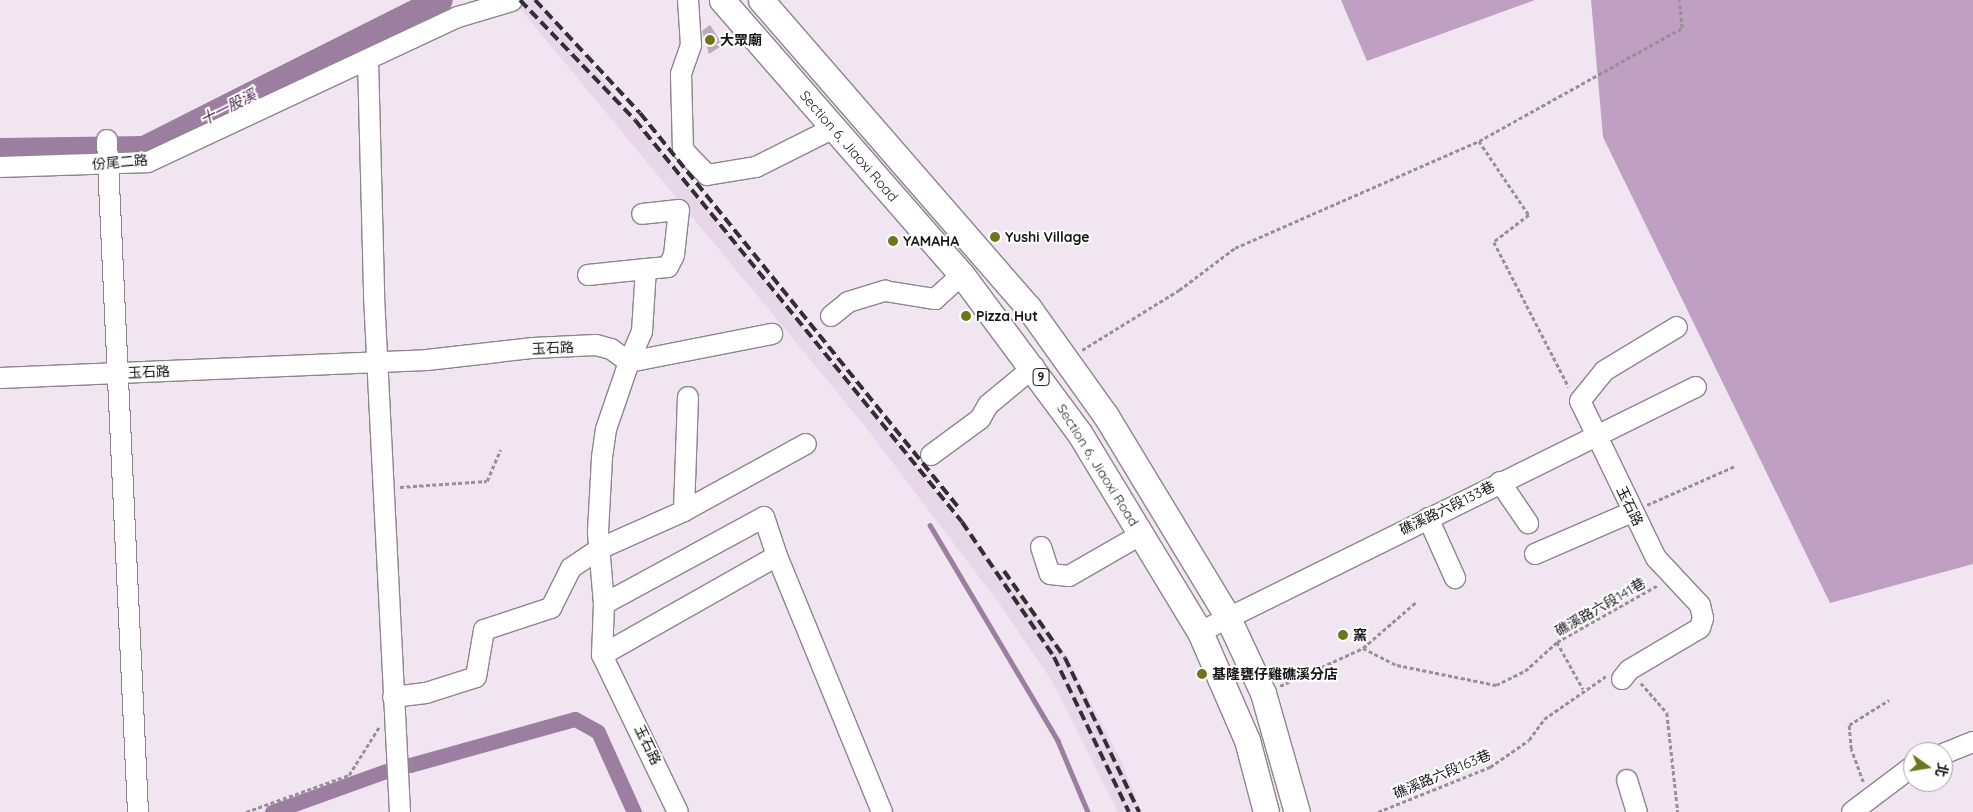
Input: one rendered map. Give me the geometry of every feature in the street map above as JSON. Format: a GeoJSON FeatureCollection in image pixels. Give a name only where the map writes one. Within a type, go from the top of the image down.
{"type":"FeatureCollection","features":[{"type":"Feature","properties":{"kind":"main road","name":"Section 6, Jiaoxi Road"},"geometry":{"type":"LineString","coordinates":[[722,0],[962,276],[1034,367],[1142,534],[1200,632],[1247,740],[1266,812]]}},
{"type":"Feature","properties":{"kind":"main road","name":"9"},"geometry":{"type":"LineString","coordinates":[[761,0],[930,189],[1067,359],[1227,616],[1263,693],[1297,812]]}},
{"type":"Feature","properties":{"kind":"street"},"geometry":{"type":"LineString","coordinates":[[688,0],[691,45],[681,74],[683,150],[707,175],[756,167],[834,128]]}},
{"type":"Feature","properties":{"kind":"street","name":"份尾二路"},"geometry":{"type":"LineString","coordinates":[[0,167],[148,162],[458,17],[512,1]]}},
{"type":"Feature","properties":{"kind":"street"},"geometry":{"type":"LineString","coordinates":[[368,60],[384,488],[400,812]]}},
{"type":"Feature","properties":{"kind":"street"},"geometry":{"type":"LineString","coordinates":[[107,140],[116,374],[138,812]]}},
{"type":"Feature","properties":{"kind":"street"},"geometry":{"type":"LineString","coordinates":[[588,275],[668,267],[674,255],[679,210],[642,214]]}},
{"type":"Feature","properties":{"kind":"street"},"geometry":{"type":"LineString","coordinates":[[629,362],[642,332],[646,269]]}},
{"type":"Feature","properties":{"kind":"street"},"geometry":{"type":"LineString","coordinates":[[831,316],[848,302],[885,292],[935,299],[962,276]]}},
{"type":"Feature","properties":{"kind":"street"},"geometry":{"type":"LineString","coordinates":[[1580,401],[1604,371],[1677,326]]}},
{"type":"Feature","properties":{"kind":"street"},"geometry":{"type":"LineString","coordinates":[[629,362],[772,334]]}},
{"type":"Feature","properties":{"kind":"street","name":"玉石路"},"geometry":{"type":"LineString","coordinates":[[0,378],[380,361],[596,345],[629,362],[606,429],[599,549],[604,604],[602,655],[678,812]]}},
{"type":"Feature","properties":{"kind":"street"},"geometry":{"type":"LineString","coordinates":[[931,455],[980,419],[988,405],[1034,367]]}},
{"type":"Feature","properties":{"kind":"street","name":"礁溪路六段133巷"},"geometry":{"type":"LineString","coordinates":[[1200,632],[1227,616],[1696,387]]}},
{"type":"Feature","properties":{"kind":"street"},"geometry":{"type":"LineString","coordinates":[[684,511],[688,397]]}},
{"type":"Feature","properties":{"kind":"street","name":"玉石路"},"geometry":{"type":"LineString","coordinates":[[1580,401],[1632,512],[1656,558],[1674,575],[1700,606],[1700,628],[1629,670],[1622,679]]}},
{"type":"Feature","properties":{"kind":"street"},"geometry":{"type":"LineString","coordinates":[[393,697],[426,693],[476,677],[484,630],[551,608],[571,568],[599,549],[684,511],[806,444]]}},
{"type":"Feature","properties":{"kind":"street"},"geometry":{"type":"LineString","coordinates":[[1500,482],[1528,523]]}},
{"type":"Feature","properties":{"kind":"street"},"geometry":{"type":"LineString","coordinates":[[1534,554],[1632,512]]}},
{"type":"Feature","properties":{"kind":"street"},"geometry":{"type":"LineString","coordinates":[[604,604],[764,517],[777,556],[882,812]]}},
{"type":"Feature","properties":{"kind":"street"},"geometry":{"type":"LineString","coordinates":[[1428,518],[1455,578]]}},
{"type":"Feature","properties":{"kind":"street"},"geometry":{"type":"LineString","coordinates":[[1041,547],[1050,574],[1069,576],[1142,534]]}},
{"type":"Feature","properties":{"kind":"street"},"geometry":{"type":"LineString","coordinates":[[602,655],[777,556]]}},
{"type":"Feature","properties":{"kind":"street"},"geometry":{"type":"LineString","coordinates":[[1953,750],[1973,742]]}},
{"type":"Feature","properties":{"kind":"street"},"geometry":{"type":"LineString","coordinates":[[1852,812],[1903,773]]}},
{"type":"Feature","properties":{"kind":"street"},"geometry":{"type":"LineString","coordinates":[[1628,780],[1637,812]]}},
{"type":"Feature","properties":{"kind":"path"},"geometry":{"type":"LineString","coordinates":[[1067,359],[1179,290],[1235,248],[1479,141],[1682,28],[1679,0]]}},
{"type":"Feature","properties":{"kind":"path"},"geometry":{"type":"LineString","coordinates":[[1479,141],[1529,215],[1494,242],[1563,379],[1580,401]]}},
{"type":"Feature","properties":{"kind":"path"},"geometry":{"type":"LineString","coordinates":[[384,488],[487,480],[500,450]]}},
{"type":"Feature","properties":{"kind":"path"},"geometry":{"type":"LineString","coordinates":[[1632,512],[1735,466]]}},
{"type":"Feature","properties":{"kind":"path","name":"礁溪路六段141巷"},"geometry":{"type":"LineString","coordinates":[[1363,648],[1397,665],[1496,685],[1525,671],[1557,642],[1674,575]]}},
{"type":"Feature","properties":{"kind":"path"},"geometry":{"type":"LineString","coordinates":[[1263,693],[1363,648],[1416,602]]}},
{"type":"Feature","properties":{"kind":"path"},"geometry":{"type":"LineString","coordinates":[[1557,642],[1583,689]]}},
{"type":"Feature","properties":{"kind":"path","name":"礁溪路六段163巷"},"geometry":{"type":"LineString","coordinates":[[1378,812],[1490,767],[1529,740],[1544,719],[1602,675],[1622,679]]}},
{"type":"Feature","properties":{"kind":"path"},"geometry":{"type":"LineString","coordinates":[[1622,679],[1641,683],[1667,713],[1678,812]]}},
{"type":"Feature","properties":{"kind":"path"},"geometry":{"type":"LineString","coordinates":[[1870,797],[1851,749],[1849,725],[1889,700]]}},
{"type":"Feature","properties":{"kind":"path"},"geometry":{"type":"LineString","coordinates":[[246,812],[349,775],[373,732],[386,720],[395,719]]}},
{"type":"Feature","properties":{"kind":"shaded area"},"geometry":{"type":"Polygon","coordinates":[[[513,0],[539,0],[1066,654],[1123,765],[1141,812],[1118,812],[1052,681],[1001,606],[865,426],[513,0]]]}},
{"type":"Feature","properties":{"kind":"shaded area"},"geometry":{"type":"Polygon","coordinates":[[[1341,0],[1535,0],[1367,61],[1341,0]]]}},
{"type":"Feature","properties":{"kind":"shaded area"},"geometry":{"type":"Polygon","coordinates":[[[1591,0],[1973,0],[1973,564],[1830,603],[1603,137],[1591,0]]]}},
{"type":"Feature","properties":{"kind":"building","name":"大眾廟"},"geometry":{"type":"Polygon","coordinates":[[[710,25],[723,45],[709,54],[702,31],[710,25]]]}},
{"type":"Feature","properties":{"kind":"waterway","name":"十一股溪"},"geometry":{"type":"LineString","coordinates":[[0,151],[144,149],[440,0]]}},
{"type":"Feature","properties":{"kind":"waterway"},"geometry":{"type":"LineString","coordinates":[[930,525],[1058,741],[1088,812]]}},
{"type":"Feature","properties":{"kind":"waterway"},"geometry":{"type":"LineString","coordinates":[[410,765],[575,719],[598,732],[634,812]]}},
{"type":"Feature","properties":{"kind":"waterway"},"geometry":{"type":"LineString","coordinates":[[272,812],[386,771]]}},
{"type":"Feature","properties":{"kind":"railway"},"geometry":{"type":"LineString","coordinates":[[520,0],[635,120],[962,522],[1054,657],[1129,812]]}},
{"type":"Feature","properties":{"kind":"railway"},"geometry":{"type":"LineString","coordinates":[[535,0],[640,113],[959,508]]}},
{"type":"Feature","properties":{"kind":"railway"},"geometry":{"type":"LineString","coordinates":[[1004,571],[1065,658],[1139,812]]}},
{"type":"Feature","properties":{"kind":"place","name":"大眾廟"},"geometry":{"type":"Point","coordinates":[710,40]}},
{"type":"Feature","properties":{"kind":"place","name":"Yushi Village"},"geometry":{"type":"Point","coordinates":[995,237]}},
{"type":"Feature","properties":{"kind":"place","name":"YAMAHA"},"geometry":{"type":"Point","coordinates":[893,241]}},
{"type":"Feature","properties":{"kind":"place","name":"Pizza Hut"},"geometry":{"type":"Point","coordinates":[966,316]}},
{"type":"Feature","properties":{"kind":"place","name":"窯"},"geometry":{"type":"Point","coordinates":[1343,635]}},
{"type":"Feature","properties":{"kind":"place","name":"基隆甕仔雞礁溪分店"},"geometry":{"type":"Point","coordinates":[1202,674]}}]}
